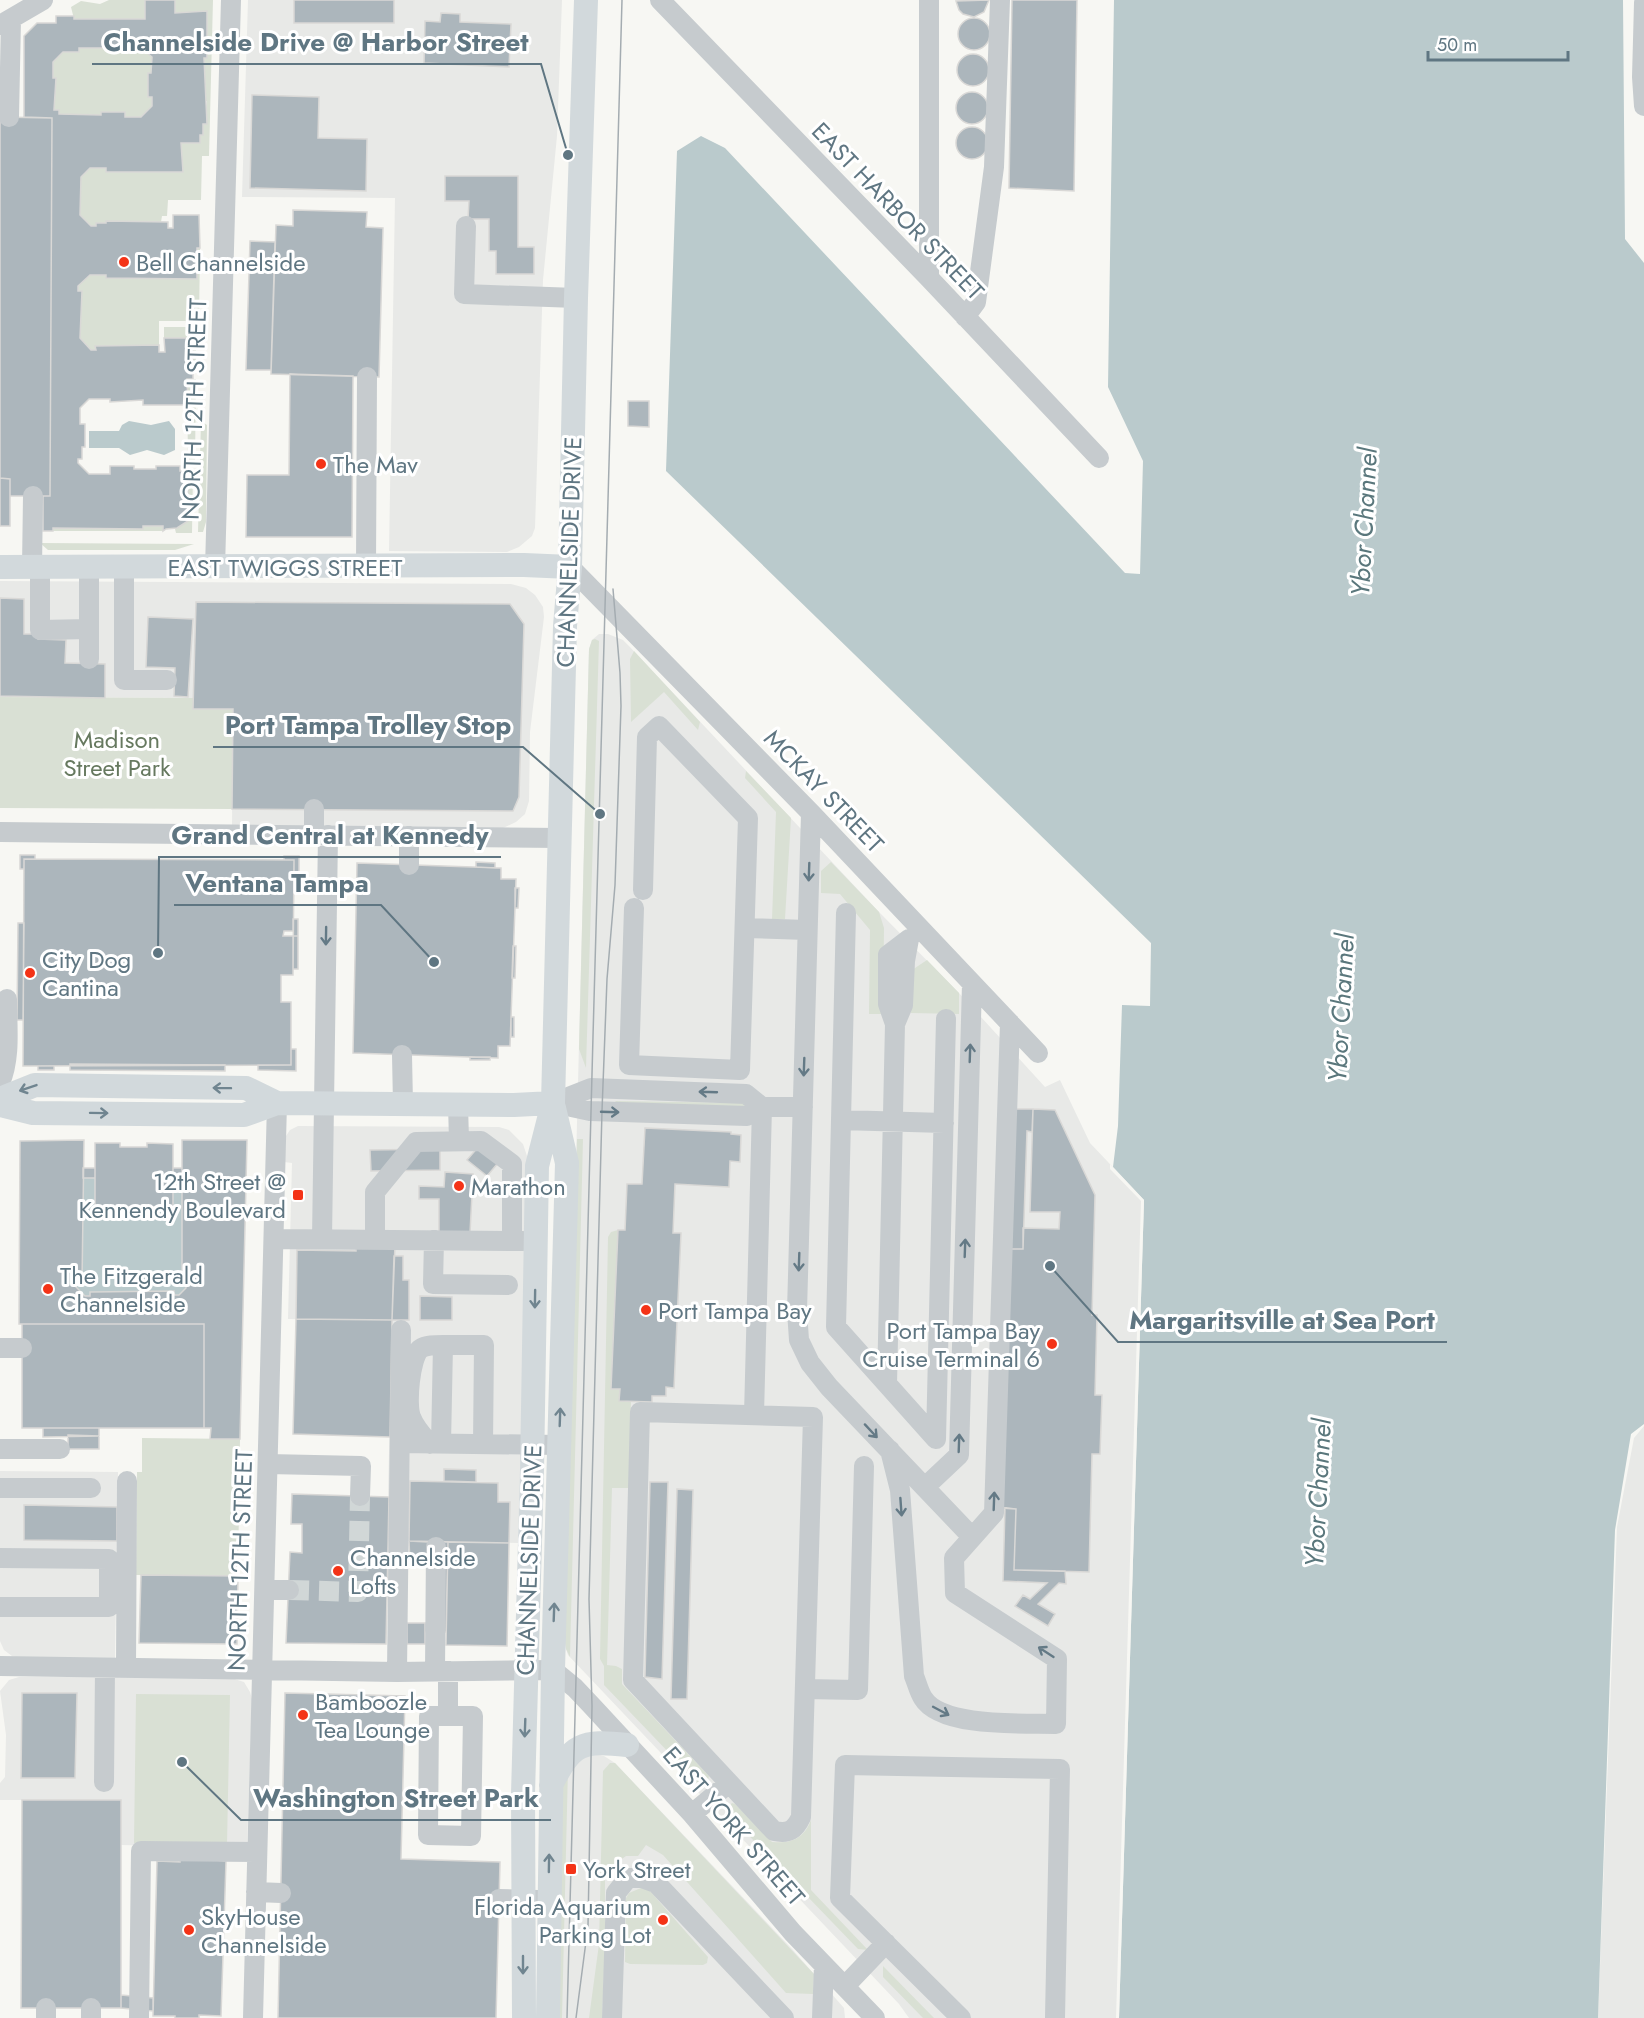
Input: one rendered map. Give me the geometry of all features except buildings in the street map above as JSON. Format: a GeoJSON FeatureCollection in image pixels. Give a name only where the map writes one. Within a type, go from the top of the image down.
{"type":"FeatureCollection","features":[{"type":"Feature","properties":{"kind":"main road","name":"CHANNELSIDE DRIVE"},"geometry":{"type":"LineString","coordinates":[[524,2018],[523,1794],[532,1445],[524,1241],[536,1214],[537,1166],[552,1103],[586,0]]}},
{"type":"Feature","properties":{"kind":"main road","name":"EAST TWIGGS STREET"},"geometry":{"type":"LineString","coordinates":[[23,567],[524,565],[570,567]]}},
{"type":"Feature","properties":{"kind":"main road"},"geometry":{"type":"LineString","coordinates":[[0,1099],[35,1085],[70,1085],[246,1088],[278,1103]]}},
{"type":"Feature","properties":{"kind":"main road"},"geometry":{"type":"LineString","coordinates":[[0,1105],[33,1113],[244,1115],[278,1103],[552,1103]]}},
{"type":"Feature","properties":{"kind":"main road","name":"CHANNELSIDE DRIVE"},"geometry":{"type":"LineString","coordinates":[[548,2018],[552,1670],[567,1163],[552,1103]]}},
{"type":"Feature","properties":{"kind":"main road"},"geometry":{"type":"LineString","coordinates":[[551,1785],[558,1771],[574,1750],[592,1743],[627,1745]]}},
{"type":"Feature","properties":{"kind":"street"},"geometry":{"type":"LineString","coordinates":[[9,117],[6,22],[43,0]]}},
{"type":"Feature","properties":{"kind":"street","name":"NORTH 12TH STREET"},"geometry":{"type":"LineString","coordinates":[[215,567],[231,0]]}},
{"type":"Feature","properties":{"kind":"street","name":"EAST HARBOR STREET"},"geometry":{"type":"LineString","coordinates":[[660,0],[929,278],[1099,458]]}},
{"type":"Feature","properties":{"kind":"street"},"geometry":{"type":"LineString","coordinates":[[929,0],[929,278]]}},
{"type":"Feature","properties":{"kind":"street"},"geometry":{"type":"LineString","coordinates":[[964,317],[976,303],[994,168],[1000,0]]}},
{"type":"Feature","properties":{"kind":"street"},"geometry":{"type":"LineString","coordinates":[[1644,3],[1642,76],[1644,106]]}},
{"type":"Feature","properties":{"kind":"street"},"geometry":{"type":"LineString","coordinates":[[466,226],[464,294],[576,298]]}},
{"type":"Feature","properties":{"kind":"street"},"geometry":{"type":"LineString","coordinates":[[366,566],[367,377]]}},
{"type":"Feature","properties":{"kind":"street"},"geometry":{"type":"LineString","coordinates":[[27,496],[23,567],[40,630],[89,629]]}},
{"type":"Feature","properties":{"kind":"street"},"geometry":{"type":"LineString","coordinates":[[89,567],[89,659]]}},
{"type":"Feature","properties":{"kind":"street"},"geometry":{"type":"LineString","coordinates":[[124,567],[124,680],[167,680]]}},
{"type":"Feature","properties":{"kind":"street","name":"MCKAY STREET"},"geometry":{"type":"LineString","coordinates":[[570,567],[811,813],[915,934],[972,984],[1038,1053]]}},
{"type":"Feature","properties":{"kind":"street"},"geometry":{"type":"LineString","coordinates":[[634,908],[629,1065],[740,1070],[748,818],[659,726],[647,737],[644,890]]}},
{"type":"Feature","properties":{"kind":"street"},"geometry":{"type":"LineString","coordinates":[[314,809],[321,835],[322,1239]]}},
{"type":"Feature","properties":{"kind":"street"},"geometry":{"type":"LineString","coordinates":[[811,813],[797,1311],[799,1340],[810,1363],[836,1394],[972,1537]]}},
{"type":"Feature","properties":{"kind":"street"},"geometry":{"type":"LineString","coordinates":[[0,832],[560,838]]}},
{"type":"Feature","properties":{"kind":"street"},"geometry":{"type":"LineString","coordinates":[[409,836],[410,865]]}},
{"type":"Feature","properties":{"kind":"street"},"geometry":{"type":"LineString","coordinates":[[846,913],[836,1327],[936,1439],[946,1019]]}},
{"type":"Feature","properties":{"kind":"street"},"geometry":{"type":"LineString","coordinates":[[745,928],[807,930]]}},
{"type":"Feature","properties":{"kind":"street"},"geometry":{"type":"LineString","coordinates":[[887,1384],[895,1024],[888,1005],[888,955],[915,934]]}},
{"type":"Feature","properties":{"kind":"street"},"geometry":{"type":"LineString","coordinates":[[925,1487],[959,1455],[972,984]]}},
{"type":"Feature","properties":{"kind":"street"},"geometry":{"type":"LineString","coordinates":[[0,1083],[5,1071],[10,999]]}},
{"type":"Feature","properties":{"kind":"street"},"geometry":{"type":"LineString","coordinates":[[890,1450],[900,1490],[914,1676],[923,1700],[942,1713],[974,1722],[1056,1724],[1057,1659],[955,1593],[954,1558],[994,1513],[1010,1023]]}},
{"type":"Feature","properties":{"kind":"street"},"geometry":{"type":"LineString","coordinates":[[402,1055],[403,1104]]}},
{"type":"Feature","properties":{"kind":"street","name":"NORTH 12TH STREET"},"geometry":{"type":"LineString","coordinates":[[253,2018],[278,1103]]}},
{"type":"Feature","properties":{"kind":"street"},"geometry":{"type":"LineString","coordinates":[[552,1103],[590,1111],[747,1116],[762,1107],[803,1107]]}},
{"type":"Feature","properties":{"kind":"street"},"geometry":{"type":"LineString","coordinates":[[458,1104],[459,1141]]}},
{"type":"Feature","properties":{"kind":"street"},"geometry":{"type":"LineString","coordinates":[[754,1415],[762,1107]]}},
{"type":"Feature","properties":{"kind":"street"},"geometry":{"type":"LineString","coordinates":[[841,1120],[944,1123]]}},
{"type":"Feature","properties":{"kind":"street"},"geometry":{"type":"LineString","coordinates":[[274,1239],[322,1239],[375,1240],[524,1241],[512,1213],[512,1164],[481,1141],[416,1142],[375,1192],[375,1240]]}},
{"type":"Feature","properties":{"kind":"street"},"geometry":{"type":"LineString","coordinates":[[512,1213],[536,1214]]}},
{"type":"Feature","properties":{"kind":"street"},"geometry":{"type":"LineString","coordinates":[[434,1240],[434,1284],[508,1285]]}},
{"type":"Feature","properties":{"kind":"street"},"geometry":{"type":"LineString","coordinates":[[397,1672],[402,1330]]}},
{"type":"Feature","properties":{"kind":"street"},"geometry":{"type":"LineString","coordinates":[[436,1444],[442,1345]]}},
{"type":"Feature","properties":{"kind":"street"},"geometry":{"type":"LineString","coordinates":[[436,1444],[418,1431],[410,1416],[408,1403],[416,1354],[422,1347],[484,1345],[483,1444]]}},
{"type":"Feature","properties":{"kind":"street"},"geometry":{"type":"LineString","coordinates":[[0,1348],[22,1348]]}},
{"type":"Feature","properties":{"kind":"street"},"geometry":{"type":"LineString","coordinates":[[813,1417],[640,1412],[633,1680],[774,1831],[783,1833],[797,1827],[801,1817],[813,1417],[836,1394]]}},
{"type":"Feature","properties":{"kind":"street"},"geometry":{"type":"LineString","coordinates":[[400,1443],[559,1445]]}},
{"type":"Feature","properties":{"kind":"street"},"geometry":{"type":"LineString","coordinates":[[0,1449],[60,1449]]}},
{"type":"Feature","properties":{"kind":"street"},"geometry":{"type":"LineString","coordinates":[[268,1464],[361,1466],[360,1496]]}},
{"type":"Feature","properties":{"kind":"street"},"geometry":{"type":"LineString","coordinates":[[805,1689],[858,1690],[864,1466]]}},
{"type":"Feature","properties":{"kind":"street"},"geometry":{"type":"LineString","coordinates":[[126,1668],[127,1480]]}},
{"type":"Feature","properties":{"kind":"street"},"geometry":{"type":"LineString","coordinates":[[0,1488],[92,1488]]}},
{"type":"Feature","properties":{"kind":"street"},"geometry":{"type":"LineString","coordinates":[[436,1547],[441,1671],[448,1716]]}},
{"type":"Feature","properties":{"kind":"street"},"geometry":{"type":"LineString","coordinates":[[0,1558],[109,1559],[109,1607],[0,1607]]}},
{"type":"Feature","properties":{"kind":"street"},"geometry":{"type":"LineString","coordinates":[[264,1590],[289,1590]]}},
{"type":"Feature","properties":{"kind":"street"},"geometry":{"type":"LineString","coordinates":[[0,1666],[397,1672],[552,1670]]}},
{"type":"Feature","properties":{"kind":"street"},"geometry":{"type":"LineString","coordinates":[[104,1782],[105,1668]]}},
{"type":"Feature","properties":{"kind":"street","name":"EAST YORK STREET"},"geometry":{"type":"LineString","coordinates":[[552,1670],[575,1688],[692,1814],[793,1933],[845,1986],[867,2014]]}},
{"type":"Feature","properties":{"kind":"street"},"geometry":{"type":"LineString","coordinates":[[429,1716],[448,1716],[473,1716],[471,1836],[428,1835],[429,1716]]}},
{"type":"Feature","properties":{"kind":"street"},"geometry":{"type":"LineString","coordinates":[[961,2018],[840,1898],[845,1765],[1060,1769],[1055,2018]]}},
{"type":"Feature","properties":{"kind":"street"},"geometry":{"type":"LineString","coordinates":[[692,1814],[729,1783]]}},
{"type":"Feature","properties":{"kind":"street"},"geometry":{"type":"LineString","coordinates":[[139,2018],[141,1851],[257,1852]]}},
{"type":"Feature","properties":{"kind":"street"},"geometry":{"type":"LineString","coordinates":[[612,2018],[616,1893],[628,1878],[642,1878],[656,1883],[784,2018]]}},
{"type":"Feature","properties":{"kind":"street"},"geometry":{"type":"LineString","coordinates":[[256,1892],[281,1893]]}},
{"type":"Feature","properties":{"kind":"street"},"geometry":{"type":"LineString","coordinates":[[499,1899],[548,1900]]}},
{"type":"Feature","properties":{"kind":"street"},"geometry":{"type":"LineString","coordinates":[[845,1986],[886,1943]]}},
{"type":"Feature","properties":{"kind":"street"},"geometry":{"type":"LineString","coordinates":[[822,2018],[824,1965]]}},
{"type":"Feature","properties":{"kind":"shaded area"},"geometry":{"type":"Polygon","coordinates":[[[248,0],[562,0],[557,136],[543,280],[535,528],[532,536],[519,547],[507,552],[389,551],[395,198],[242,197],[248,0]]]}},
{"type":"Feature","properties":{"kind":"shaded area"},"geometry":{"type":"Polygon","coordinates":[[[0,581],[511,584],[526,588],[535,595],[543,607],[544,617],[530,732],[529,801],[525,814],[516,822],[503,828],[232,826],[233,709],[193,709],[192,698],[0,697],[0,581]]]}},
{"type":"Feature","properties":{"kind":"shaded area"},"geometry":{"type":"Polygon","coordinates":[[[599,634],[608,634],[623,640],[629,646],[879,912],[959,993],[1045,1087],[1060,1080],[1090,1143],[1144,1200],[1119,2018],[909,2018],[899,2004],[568,1655],[564,1636],[589,649],[592,640],[599,634]]]}},
{"type":"Feature","properties":{"kind":"shaded area"},"geometry":{"type":"Polygon","coordinates":[[[298,1126],[499,1127],[509,1130],[523,1144],[529,1162],[518,1543],[387,1541],[392,1320],[288,1319],[292,1163],[284,1162],[286,1136],[290,1130],[298,1126]]]}},
{"type":"Feature","properties":{"kind":"shaded area"},"geometry":{"type":"Polygon","coordinates":[[[1644,1426],[1644,2018],[1598,2018],[1617,1527],[1634,1438],[1644,1426]]]}},
{"type":"Feature","properties":{"kind":"shaded area"},"geometry":{"type":"Polygon","coordinates":[[[0,1471],[118,1472],[115,1659],[25,1659],[12,1656],[4,1650],[0,1641],[0,1471]]]}},
{"type":"Feature","properties":{"kind":"shaded area"},"geometry":{"type":"Polygon","coordinates":[[[19,1677],[228,1677],[244,1682],[252,1699],[247,1848],[121,1845],[121,1800],[0,1800],[0,1783],[5,1777],[6,1735],[0,1691],[9,1680],[19,1677]]]}},
{"type":"Feature","properties":{"kind":"shaded area"},"geometry":{"type":"Polygon","coordinates":[[[596,1754],[615,1763],[792,1949],[844,2008],[845,2018],[557,2018],[560,1787],[577,1760],[596,1754]]]}},
{"type":"Feature","properties":{"kind":"green space"},"geometry":{"type":"Polygon","coordinates":[[[109,0],[145,0],[145,19],[74,19],[71,7],[81,1],[100,4],[109,0]]]}},
{"type":"Feature","properties":{"kind":"green space"},"geometry":{"type":"Polygon","coordinates":[[[175,0],[213,0],[209,156],[202,156],[201,200],[168,200],[167,216],[162,216],[161,222],[96,223],[96,226],[91,226],[80,215],[81,177],[90,168],[106,168],[107,172],[183,172],[181,143],[200,143],[200,135],[203,135],[203,124],[207,124],[207,101],[204,101],[204,58],[207,58],[206,11],[175,13],[175,0]]]}},
{"type":"Feature","properties":{"kind":"green space"},"geometry":{"type":"Polygon","coordinates":[[[79,48],[141,48],[152,57],[151,73],[148,73],[148,97],[152,97],[152,106],[141,117],[125,117],[124,112],[102,112],[101,115],[59,114],[59,110],[54,110],[56,79],[53,78],[53,62],[63,52],[79,52],[79,48]]]}},
{"type":"Feature","properties":{"kind":"green space"},"geometry":{"type":"Polygon","coordinates":[[[197,248],[200,248],[199,321],[159,321],[159,345],[96,346],[96,350],[91,350],[80,338],[82,292],[78,291],[78,286],[90,275],[106,275],[106,278],[197,279],[197,248]]]}},
{"type":"Feature","properties":{"kind":"green space"},"geometry":{"type":"Polygon","coordinates":[[[164,327],[196,327],[196,369],[193,369],[193,349],[189,348],[189,338],[164,338],[164,327]]]}},
{"type":"Feature","properties":{"kind":"green space"},"geometry":{"type":"Polygon","coordinates":[[[187,379],[196,379],[195,460],[188,460],[187,379]]]}},
{"type":"Feature","properties":{"kind":"green space"},"geometry":{"type":"Polygon","coordinates":[[[201,421],[207,425],[206,522],[203,532],[198,532],[201,421]]]}},
{"type":"Feature","properties":{"kind":"green space"},"geometry":{"type":"Polygon","coordinates":[[[188,471],[193,471],[192,533],[176,533],[175,529],[188,521],[188,471]]]}},
{"type":"Feature","properties":{"kind":"green space"},"geometry":{"type":"Polygon","coordinates":[[[143,526],[163,526],[163,531],[53,531],[53,528],[142,529],[143,526]]]}},
{"type":"Feature","properties":{"kind":"green space"},"geometry":{"type":"Polygon","coordinates":[[[40,543],[194,544],[175,550],[48,550],[40,543]]]}},
{"type":"Feature","properties":{"kind":"green space"},"geometry":{"type":"Polygon","coordinates":[[[592,640],[599,641],[586,1068],[579,1049],[589,649],[592,640]]]}},
{"type":"Feature","properties":{"kind":"green space"},"geometry":{"type":"Polygon","coordinates":[[[634,651],[700,722],[698,730],[664,692],[631,722],[630,659],[634,651]]]}},
{"type":"Feature","properties":{"kind":"green space","name":"Madison Street Park"},"geometry":{"type":"Polygon","coordinates":[[[0,697],[193,698],[193,709],[233,709],[232,809],[0,808],[0,697]]]}},
{"type":"Feature","properties":{"kind":"green space"},"geometry":{"type":"Polygon","coordinates":[[[746,771],[791,818],[785,919],[772,919],[776,812],[745,778],[746,771]]]}},
{"type":"Feature","properties":{"kind":"green space"},"geometry":{"type":"Polygon","coordinates":[[[831,862],[879,912],[884,928],[883,1014],[869,1014],[870,930],[840,894],[821,893],[821,871],[831,862]]]}},
{"type":"Feature","properties":{"kind":"green space"},"geometry":{"type":"Polygon","coordinates":[[[927,960],[959,993],[959,1014],[911,1013],[912,970],[927,960]]]}},
{"type":"Feature","properties":{"kind":"green space"},"geometry":{"type":"Polygon","coordinates":[[[616,1101],[747,1103],[747,1108],[614,1103],[616,1101]]]}},
{"type":"Feature","properties":{"kind":"green space"},"geometry":{"type":"Polygon","coordinates":[[[577,1139],[583,1139],[570,1657],[564,1636],[577,1139]]]}},
{"type":"Feature","properties":{"kind":"green space"},"geometry":{"type":"Polygon","coordinates":[[[618,1230],[612,1389],[620,1389],[619,1401],[631,1401],[629,1488],[612,1488],[607,1665],[622,1669],[622,1684],[709,1776],[707,1783],[697,1782],[604,1685],[604,1666],[600,1659],[608,1237],[611,1232],[618,1230]]]}},
{"type":"Feature","properties":{"kind":"green space"},"geometry":{"type":"Polygon","coordinates":[[[142,1438],[240,1439],[238,1576],[136,1575],[137,1472],[142,1472],[142,1438]]]}},
{"type":"Feature","properties":{"kind":"green space"},"geometry":{"type":"Polygon","coordinates":[[[136,1694],[230,1695],[227,1845],[134,1843],[136,1694]]]}},
{"type":"Feature","properties":{"kind":"green space"},"geometry":{"type":"Polygon","coordinates":[[[610,1763],[615,1763],[814,1974],[813,1994],[786,1993],[663,1855],[646,1845],[638,1856],[626,1856],[605,1871],[602,2018],[589,2018],[599,1944],[603,1771],[610,1763]]]}},
{"type":"Feature","properties":{"kind":"green space"},"geometry":{"type":"Polygon","coordinates":[[[568,1768],[562,2018],[557,2018],[560,1787],[568,1768]]]}},
{"type":"Feature","properties":{"kind":"green space"},"geometry":{"type":"Polygon","coordinates":[[[732,1803],[772,1842],[791,1841],[805,1831],[811,1820],[811,1890],[868,1950],[858,1949],[731,1817],[728,1810],[732,1803]]]}},
{"type":"Feature","properties":{"kind":"green space"},"geometry":{"type":"Polygon","coordinates":[[[641,1888],[649,1890],[708,1957],[707,1963],[703,1965],[630,1964],[625,1962],[626,1898],[629,1893],[641,1888]]]}},
{"type":"Feature","properties":{"kind":"green space"},"geometry":{"type":"Polygon","coordinates":[[[883,1966],[934,2018],[923,2018],[883,1977],[883,1966]]]}},
{"type":"Feature","properties":{"kind":"water","name":"Ybor Channel"},"geometry":{"type":"Polygon","coordinates":[[[1114,0],[1623,0],[1625,239],[1644,263],[1644,1424],[1631,1434],[1615,1530],[1598,2018],[1119,2018],[1144,1200],[1113,1167],[1118,1126],[1122,1005],[1150,1006],[1151,943],[666,471],[677,151],[701,136],[725,148],[1125,573],[1140,574],[1143,461],[1108,387],[1114,0]]]}},
{"type":"Feature","properties":{"kind":"water"},"geometry":{"type":"Polygon","coordinates":[[[129,421],[151,425],[169,421],[175,429],[175,450],[164,455],[147,450],[130,455],[119,448],[89,448],[89,431],[119,431],[122,425],[129,421]]]}},
{"type":"Feature","properties":{"kind":"water"},"geometry":{"type":"Polygon","coordinates":[[[83,1178],[95,1178],[95,1207],[173,1207],[173,1179],[182,1178],[182,1281],[186,1282],[186,1288],[179,1295],[85,1296],[76,1287],[76,1282],[82,1282],[83,1178]]]}},
{"type":"Feature","properties":{"kind":"pier"},"geometry":{"type":"Polygon","coordinates":[[[1110,1164],[1144,1200],[1119,2018],[1116,2018],[1141,1201],[1110,1169],[1110,1164]]]}},
{"type":"Feature","properties":{"kind":"tunnel"},"geometry":{"type":"LineString","coordinates":[[289,1590],[358,1592],[360,1496]]}},
{"type":"Feature","properties":{"kind":"tram line"},"geometry":{"type":"LineString","coordinates":[[567,2018],[622,0]]}},
{"type":"Feature","properties":{"kind":"tram line"},"geometry":{"type":"LineString","coordinates":[[576,2018],[588,1926],[592,1706],[589,1599],[602,1111],[607,979],[615,885],[621,706],[613,589]]}},
{"type":"Feature","properties":{"kind":"place","name":"Channelside Drive @ Harbor Street"},"geometry":{"type":"Point","coordinates":[568,155]}},
{"type":"Feature","properties":{"kind":"place","name":"Bell Channelside"},"geometry":{"type":"Point","coordinates":[124,262]}},
{"type":"Feature","properties":{"kind":"place","name":"The Mav"},"geometry":{"type":"Point","coordinates":[321,464]}},
{"type":"Feature","properties":{"kind":"place","name":"Port Tampa Trolley Stop"},"geometry":{"type":"Point","coordinates":[600,814]}},
{"type":"Feature","properties":{"kind":"place","name":"Grand Central at Kennedy"},"geometry":{"type":"Point","coordinates":[158,953]}},
{"type":"Feature","properties":{"kind":"place","name":"Ventana Tampa"},"geometry":{"type":"Point","coordinates":[434,962]}},
{"type":"Feature","properties":{"kind":"place","name":"City Dog Cantina"},"geometry":{"type":"Point","coordinates":[30,973]}},
{"type":"Feature","properties":{"kind":"place","name":"Marathon"},"geometry":{"type":"Point","coordinates":[459,1186]}},
{"type":"Feature","properties":{"kind":"place","name":"12th Street @ Kennendy Boulevard"},"geometry":{"type":"Point","coordinates":[298,1195]}},
{"type":"Feature","properties":{"kind":"place","name":"Margaritsville at Sea Port"},"geometry":{"type":"Point","coordinates":[1050,1266]}},
{"type":"Feature","properties":{"kind":"place","name":"The Fitzgerald Channelside"},"geometry":{"type":"Point","coordinates":[48,1289]}},
{"type":"Feature","properties":{"kind":"place","name":"Port Tampa Bay"},"geometry":{"type":"Point","coordinates":[646,1310]}},
{"type":"Feature","properties":{"kind":"place","name":"Port Tampa Bay Cruise Terminal 6"},"geometry":{"type":"Point","coordinates":[1052,1344]}},
{"type":"Feature","properties":{"kind":"place","name":"Channelside Lofts"},"geometry":{"type":"Point","coordinates":[338,1571]}},
{"type":"Feature","properties":{"kind":"place","name":"Bamboozle Tea Lounge"},"geometry":{"type":"Point","coordinates":[303,1715]}},
{"type":"Feature","properties":{"kind":"place","name":"Washington Street Park"},"geometry":{"type":"Point","coordinates":[182,1762]}},
{"type":"Feature","properties":{"kind":"place","name":"York Street"},"geometry":{"type":"Point","coordinates":[571,1869]}},
{"type":"Feature","properties":{"kind":"place","name":"Florida Aquarium Parking Lot"},"geometry":{"type":"Point","coordinates":[663,1920]}},
{"type":"Feature","properties":{"kind":"place","name":"SkyHouse Channelside"},"geometry":{"type":"Point","coordinates":[189,1930]}}]}
